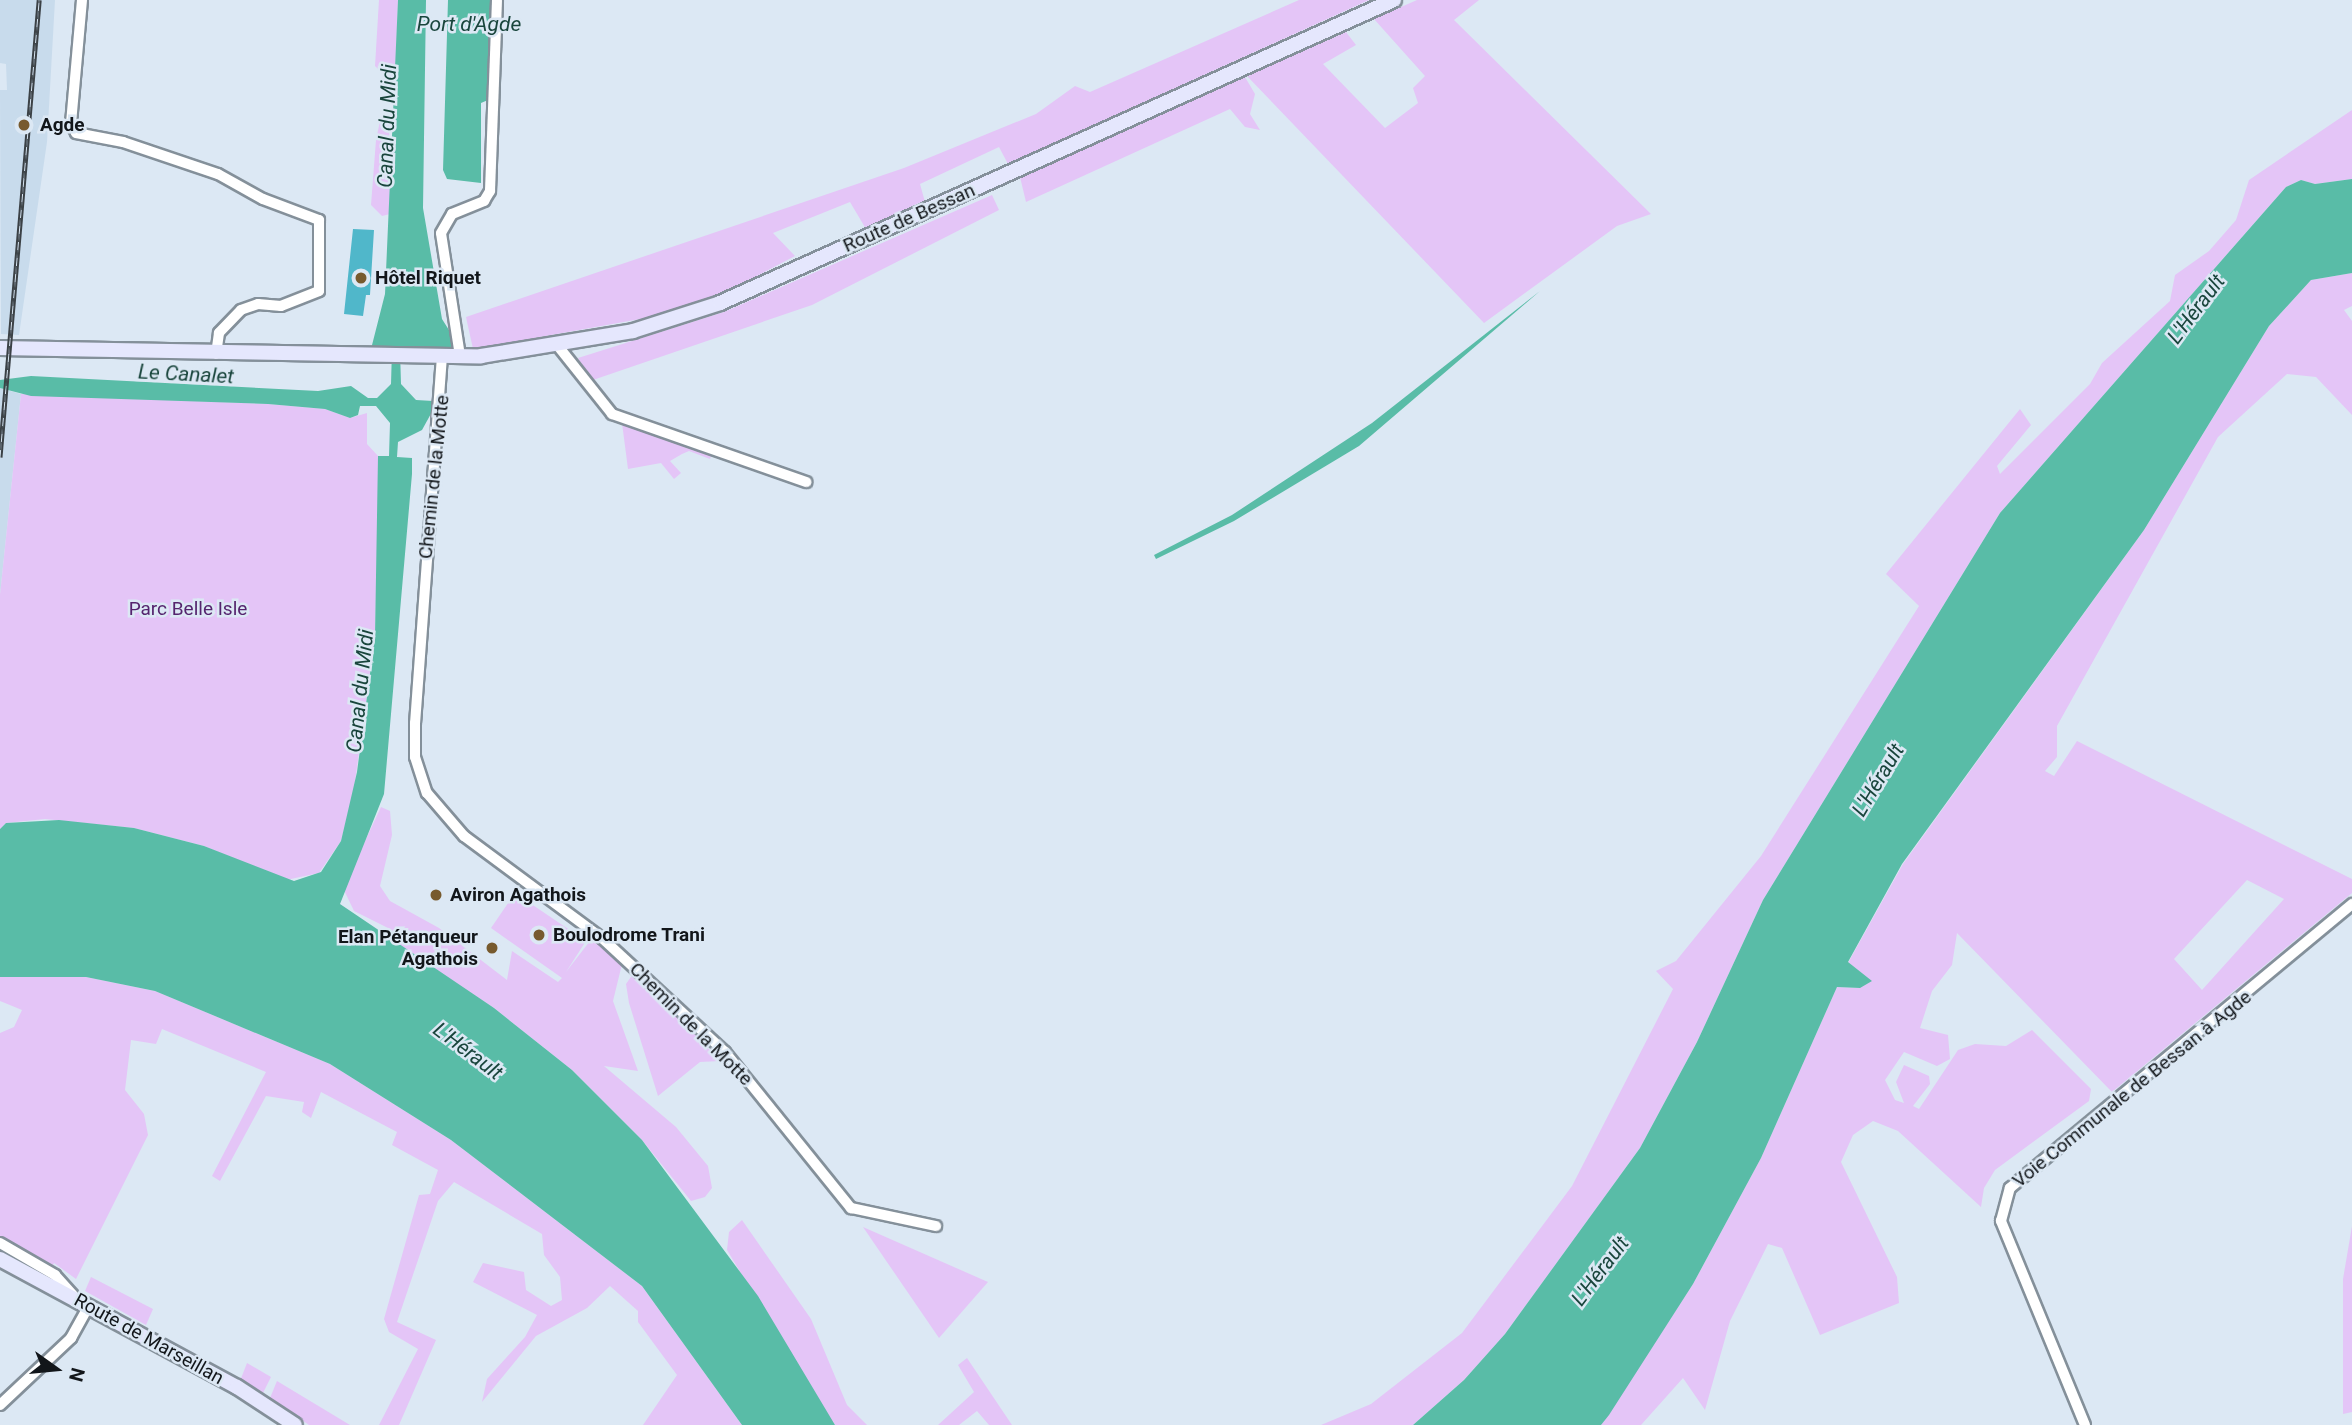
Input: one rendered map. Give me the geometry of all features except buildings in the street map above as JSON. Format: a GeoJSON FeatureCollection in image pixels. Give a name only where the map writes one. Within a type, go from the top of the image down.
{"type":"FeatureCollection","features":[{"type":"Feature","properties":{"kind":"main road","name":"Route de Bessan"},"geometry":{"type":"LineString","coordinates":[[0,348],[397,357],[460,356],[562,346],[586,341],[694,313],[1394,0]]}},
{"type":"Feature","properties":{"kind":"main road","name":"Route de Marseillan"},"geometry":{"type":"LineString","coordinates":[[0,1259],[83,1303],[295,1425]]}},
{"type":"Feature","properties":{"kind":"street"},"geometry":{"type":"LineString","coordinates":[[82,0],[71,123],[80,136],[110,138],[218,174],[263,199],[319,220],[319,290],[281,306],[258,304],[241,310],[219,333],[216,354]]}},
{"type":"Feature","properties":{"kind":"street"},"geometry":{"type":"LineString","coordinates":[[460,356],[442,233],[452,214],[484,201],[490,191],[497,0]]}},
{"type":"Feature","properties":{"kind":"street"},"geometry":{"type":"LineString","coordinates":[[562,346],[612,414],[806,482]]}},
{"type":"Feature","properties":{"kind":"street","name":"Chemin de la Motte"},"geometry":{"type":"LineString","coordinates":[[442,356],[415,733],[418,770],[427,793],[464,836],[603,939],[725,1052],[851,1209],[936,1226]]}},
{"type":"Feature","properties":{"kind":"street","name":"Voie Communale de Bessan à Agde"},"geometry":{"type":"LineString","coordinates":[[2085,1425],[2001,1222],[2010,1188],[2352,904]]}},
{"type":"Feature","properties":{"kind":"street"},"geometry":{"type":"LineString","coordinates":[[0,1243],[55,1275],[83,1303],[71,1338],[0,1405]]}},
{"type":"Feature","properties":{"kind":"shaded area"},"geometry":{"type":"Polygon","coordinates":[[[0,0],[55,0],[47,142],[19,335],[1,334],[0,90],[7,90],[6,64],[0,63],[0,0]]]}},
{"type":"Feature","properties":{"kind":"shaded area"},"geometry":{"type":"Polygon","coordinates":[[[0,388],[21,394],[0,595],[0,388]]]}},
{"type":"Feature","properties":{"kind":"green space"},"geometry":{"type":"Polygon","coordinates":[[[379,0],[398,0],[395,85],[375,66],[379,0]]]}},
{"type":"Feature","properties":{"kind":"green space"},"geometry":{"type":"Polygon","coordinates":[[[1299,0],[1369,0],[1008,164],[999,147],[920,184],[925,202],[866,229],[850,202],[773,233],[795,256],[728,291],[657,316],[473,349],[466,317],[904,168],[1036,114],[1075,86],[1090,92],[1299,0]]]}},
{"type":"Feature","properties":{"kind":"green space"},"geometry":{"type":"Polygon","coordinates":[[[1417,0],[1479,0],[1454,20],[1651,214],[1617,226],[1484,323],[1247,76],[1346,32],[1356,45],[1323,64],[1385,128],[1418,103],[1413,88],[1425,76],[1374,19],[1417,0]]]}},
{"type":"Feature","properties":{"kind":"green space"},"geometry":{"type":"Polygon","coordinates":[[[1245,77],[1255,94],[1250,114],[1260,130],[1245,127],[1230,109],[1026,202],[1020,177],[1245,77]]]}},
{"type":"Feature","properties":{"kind":"green space"},"geometry":{"type":"Polygon","coordinates":[[[2352,110],[2352,179],[2315,184],[2301,180],[2286,187],[2000,513],[1763,900],[1697,1042],[1640,1148],[1505,1334],[1464,1380],[1413,1425],[1321,1425],[1371,1404],[1462,1333],[1572,1186],[1673,989],[1656,971],[1676,961],[1761,856],[1919,606],[1886,574],[2020,409],[2031,425],[1997,466],[2000,474],[2090,384],[2102,363],[2170,301],[2175,275],[2209,251],[2236,220],[2249,180],[2352,110]]]}},
{"type":"Feature","properties":{"kind":"green space"},"geometry":{"type":"Polygon","coordinates":[[[389,117],[390,214],[382,216],[371,205],[376,140],[380,121],[389,117]]]}},
{"type":"Feature","properties":{"kind":"green space"},"geometry":{"type":"Polygon","coordinates":[[[992,195],[999,210],[812,305],[590,381],[578,358],[724,312],[992,195]]]}},
{"type":"Feature","properties":{"kind":"green space"},"geometry":{"type":"Polygon","coordinates":[[[2352,273],[2352,306],[2344,310],[2352,321],[2352,415],[2316,377],[2287,374],[2218,437],[2057,726],[2057,757],[2045,771],[2054,776],[2077,741],[2352,879],[2352,893],[2112,1092],[1957,933],[1952,965],[1932,991],[1920,1028],[1948,1035],[1950,1059],[1937,1066],[1904,1052],[1885,1080],[1895,1100],[1904,1103],[1896,1082],[1904,1065],[1929,1076],[1930,1084],[1913,1106],[1919,1109],[1958,1050],[1975,1044],[2006,1046],[2032,1030],[2091,1089],[2089,1101],[1995,1170],[1984,1188],[1981,1207],[1898,1131],[1873,1121],[1853,1135],[1841,1162],[1897,1277],[1899,1303],[1820,1335],[1782,1248],[1768,1244],[1730,1321],[1705,1410],[1683,1378],[1641,1425],[1601,1425],[1693,1284],[1761,1158],[1837,987],[1859,988],[1871,981],[1848,963],[1903,864],[2144,530],[2269,326],[2311,280],[2352,273]],[[2247,880],[2174,959],[2202,990],[2284,899],[2247,880]]]}},
{"type":"Feature","properties":{"kind":"green space","name":"Parc Belle Isle"},"geometry":{"type":"Polygon","coordinates":[[[21,394],[268,404],[325,409],[350,418],[367,413],[367,444],[378,456],[379,471],[375,636],[354,789],[341,841],[319,873],[286,880],[204,846],[134,828],[45,819],[6,823],[0,829],[0,595],[21,394]]]}},
{"type":"Feature","properties":{"kind":"green space"},"geometry":{"type":"Polygon","coordinates":[[[622,423],[712,453],[710,459],[689,451],[682,454],[670,461],[681,473],[674,479],[661,463],[628,469],[622,423]]]}},
{"type":"Feature","properties":{"kind":"green space"},"geometry":{"type":"Polygon","coordinates":[[[381,807],[390,811],[392,835],[380,886],[390,901],[439,928],[507,980],[512,951],[558,982],[562,978],[491,928],[515,893],[586,941],[566,972],[593,937],[623,960],[613,1001],[638,1071],[604,1066],[676,1127],[708,1166],[712,1188],[705,1197],[691,1201],[642,1140],[572,1070],[494,1008],[398,945],[401,939],[386,927],[354,911],[343,888],[381,807]]]}},
{"type":"Feature","properties":{"kind":"green space"},"geometry":{"type":"Polygon","coordinates":[[[635,971],[720,1061],[700,1062],[658,1096],[629,1003],[626,984],[635,971]]]}},
{"type":"Feature","properties":{"kind":"green space"},"geometry":{"type":"Polygon","coordinates":[[[13,973],[86,977],[155,991],[330,1064],[451,1140],[642,1286],[742,1425],[643,1425],[677,1375],[638,1322],[638,1311],[610,1286],[587,1308],[536,1336],[482,1402],[487,1379],[525,1337],[537,1315],[473,1282],[483,1263],[524,1272],[526,1290],[551,1306],[562,1300],[560,1277],[544,1255],[542,1234],[454,1182],[438,1201],[397,1322],[436,1340],[399,1425],[379,1425],[418,1349],[389,1332],[384,1319],[419,1195],[430,1194],[438,1170],[392,1145],[397,1132],[321,1092],[311,1118],[302,1112],[304,1102],[266,1096],[220,1181],[212,1176],[266,1072],[162,1029],[156,1044],[131,1040],[125,1090],[144,1114],[148,1135],[76,1279],[54,1263],[47,1280],[0,1255],[0,1033],[14,1027],[22,1010],[0,1001],[0,977],[13,973]]]}},
{"type":"Feature","properties":{"kind":"green space"},"geometry":{"type":"Polygon","coordinates":[[[742,1220],[811,1319],[847,1405],[867,1425],[835,1425],[820,1405],[727,1250],[729,1232],[742,1220]]]}},
{"type":"Feature","properties":{"kind":"green space"},"geometry":{"type":"Polygon","coordinates":[[[2352,1226],[2352,1412],[2343,1414],[2343,1279],[2352,1226]]]}},
{"type":"Feature","properties":{"kind":"green space"},"geometry":{"type":"Polygon","coordinates":[[[863,1227],[988,1282],[939,1338],[863,1227]]]}},
{"type":"Feature","properties":{"kind":"green space"},"geometry":{"type":"Polygon","coordinates":[[[91,1277],[153,1309],[146,1325],[85,1291],[91,1277]]]}},
{"type":"Feature","properties":{"kind":"green space"},"geometry":{"type":"Polygon","coordinates":[[[967,1358],[1012,1425],[989,1425],[977,1411],[959,1425],[938,1425],[974,1392],[958,1365],[967,1358]]]}},
{"type":"Feature","properties":{"kind":"green space"},"geometry":{"type":"Polygon","coordinates":[[[247,1363],[271,1377],[263,1393],[240,1381],[247,1363]]]}},
{"type":"Feature","properties":{"kind":"green space"},"geometry":{"type":"Polygon","coordinates":[[[277,1381],[350,1425],[309,1425],[270,1398],[277,1381]]]}},
{"type":"Feature","properties":{"kind":"water","name":"L'Hérault"},"geometry":{"type":"Polygon","coordinates":[[[398,0],[426,0],[423,208],[442,319],[454,338],[452,348],[400,350],[401,384],[416,400],[433,401],[433,410],[422,430],[398,442],[397,457],[412,458],[412,474],[384,794],[340,904],[494,1008],[572,1070],[642,1140],[758,1296],[835,1425],[742,1425],[642,1286],[451,1140],[330,1064],[155,991],[86,977],[0,977],[0,829],[6,823],[59,820],[134,828],[204,846],[294,881],[321,872],[341,841],[357,772],[375,636],[378,456],[389,456],[390,423],[376,406],[360,406],[358,415],[350,418],[325,409],[268,404],[31,396],[0,388],[0,380],[31,376],[318,391],[351,386],[368,398],[377,398],[391,384],[392,349],[371,349],[385,294],[398,0]]]}},
{"type":"Feature","properties":{"kind":"water","name":"Port d'Agde"},"geometry":{"type":"Polygon","coordinates":[[[448,0],[492,0],[488,100],[481,103],[481,183],[447,179],[443,170],[448,0]]]}},
{"type":"Feature","properties":{"kind":"water","name":"L'Hérault"},"geometry":{"type":"Polygon","coordinates":[[[2352,179],[2352,273],[2311,280],[2269,326],[2144,530],[1902,864],[1848,962],[1872,981],[1860,988],[1837,987],[1761,1158],[1693,1284],[1609,1415],[1601,1425],[1413,1425],[1464,1380],[1505,1334],[1640,1148],[1697,1042],[1763,900],[2000,513],[2286,187],[2301,180],[2315,184],[2352,179]]]}},
{"type":"Feature","properties":{"kind":"water"},"geometry":{"type":"Polygon","coordinates":[[[1540,291],[1359,446],[1234,521],[1156,559],[1154,555],[1232,515],[1372,423],[1540,291]]]}},
{"type":"Feature","properties":{"kind":"railway"},"geometry":{"type":"LineString","coordinates":[[0,457],[39,0]]}},
{"type":"Feature","properties":{"kind":"place","name":"Agde"},"geometry":{"type":"Point","coordinates":[24,125]}},
{"type":"Feature","properties":{"kind":"place","name":"Hôtel Riquet"},"geometry":{"type":"Point","coordinates":[361,278]}},
{"type":"Feature","properties":{"kind":"place","name":"Aviron Agathois"},"geometry":{"type":"Point","coordinates":[436,895]}},
{"type":"Feature","properties":{"kind":"place","name":"Boulodrome Trani"},"geometry":{"type":"Point","coordinates":[539,935]}},
{"type":"Feature","properties":{"kind":"place","name":"Elan Pétanqueur Agathois"},"geometry":{"type":"Point","coordinates":[492,948]}},
{"type":"Feature","properties":{"kind":"water label","name":"Canal du Midi"},"geometry":{"type":"Point","coordinates":[387,126]}},
{"type":"Feature","properties":{"kind":"water label","name":"Le Canalet"},"geometry":{"type":"Point","coordinates":[186,374]}},
{"type":"Feature","properties":{"kind":"water label","name":"Canal du Midi"},"geometry":{"type":"Point","coordinates":[360,691]}}]}
